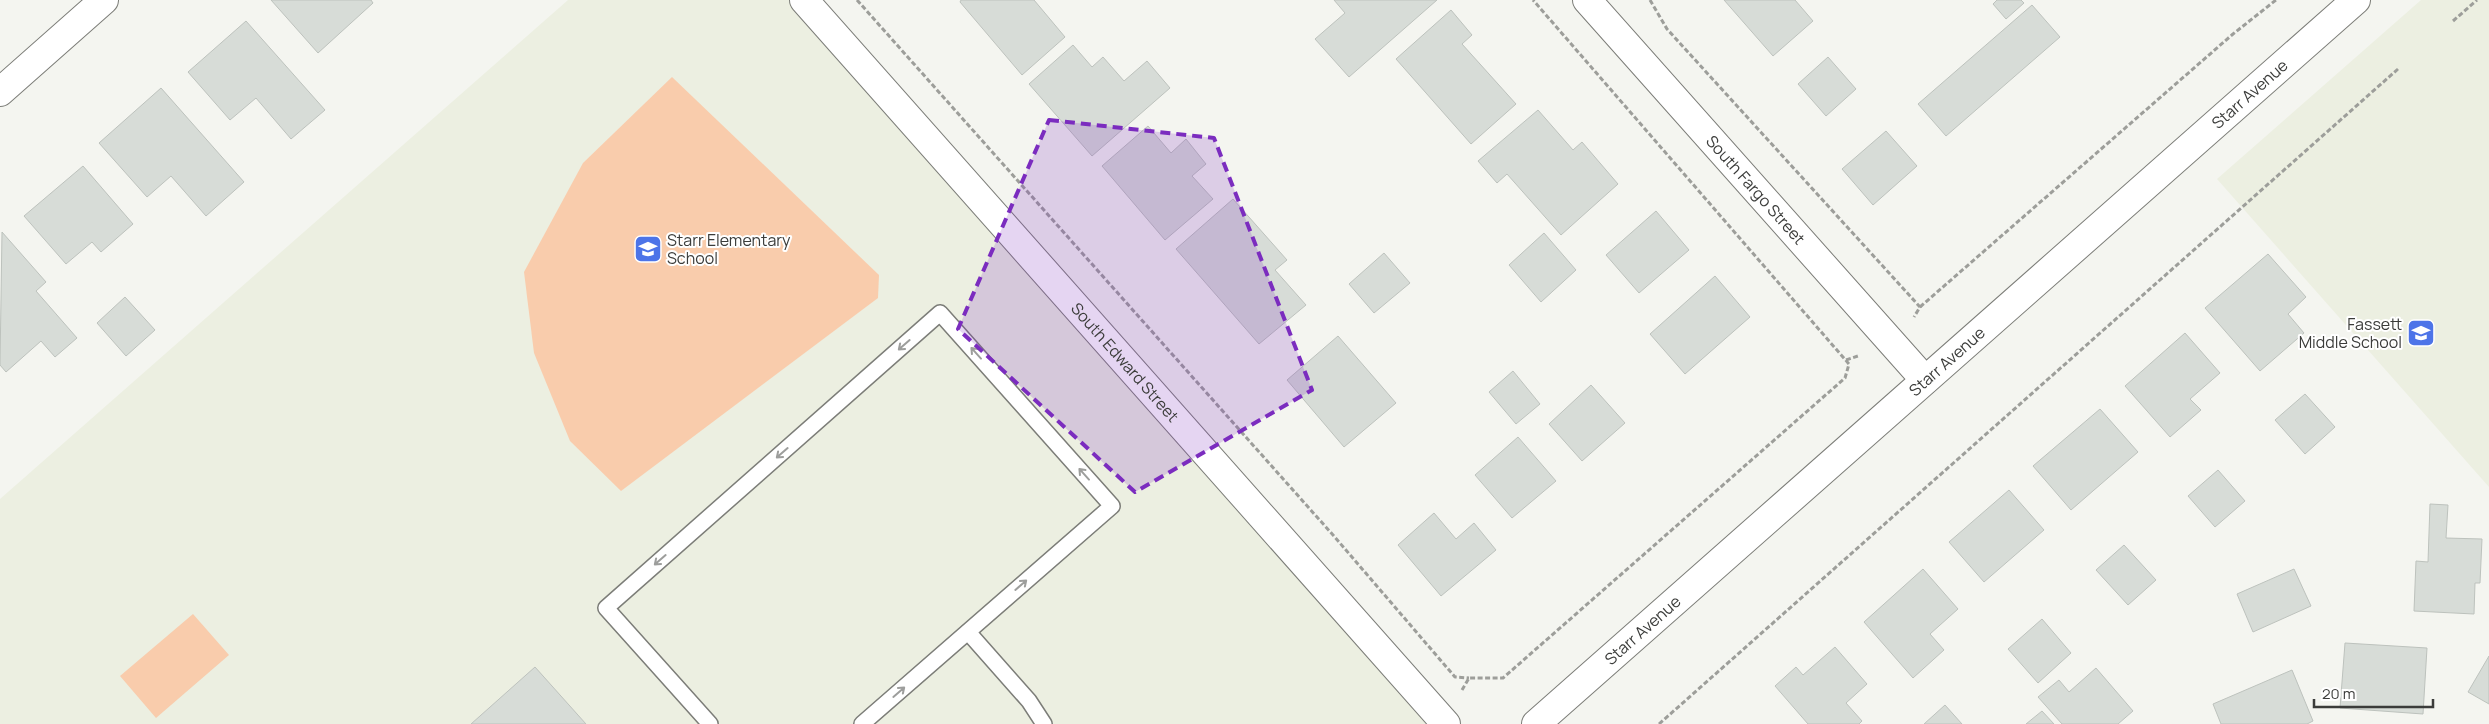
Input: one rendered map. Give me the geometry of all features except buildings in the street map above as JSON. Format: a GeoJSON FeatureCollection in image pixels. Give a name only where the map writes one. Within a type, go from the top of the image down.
{"type":"FeatureCollection","features":[{"type":"Feature","properties":{"kind":"street"},"geometry":{"type":"LineString","coordinates":[[0,92],[104,0]]}},
{"type":"Feature","properties":{"kind":"street","name":"South Edward Street"},"geometry":{"type":"LineString","coordinates":[[804,0],[1442,720]]}},
{"type":"Feature","properties":{"kind":"street","name":"South Fargo Street"},"geometry":{"type":"LineString","coordinates":[[1587,0],[1925,380]]}},
{"type":"Feature","properties":{"kind":"street","name":"Starr Avenue"},"geometry":{"type":"LineString","coordinates":[[1536,724],[2356,0]]}},
{"type":"Feature","properties":{"kind":"lane"},"geometry":{"type":"LineString","coordinates":[[710,724],[606,608],[940,313],[1112,506],[862,724]]}},
{"type":"Feature","properties":{"kind":"lane"},"geometry":{"type":"LineString","coordinates":[[968,632],[1029,701],[1044,724]]}},
{"type":"Feature","properties":{"kind":"path"},"geometry":{"type":"LineString","coordinates":[[857,0],[1333,535],[1455,677],[1469,678],[1503,678],[1845,378],[1849,364],[1533,0]]}},
{"type":"Feature","properties":{"kind":"path"},"geometry":{"type":"LineString","coordinates":[[1920,308],[2234,34],[2276,0]]}},
{"type":"Feature","properties":{"kind":"path"},"geometry":{"type":"LineString","coordinates":[[2453,21],[2477,0]]}},
{"type":"Feature","properties":{"kind":"path"},"geometry":{"type":"LineString","coordinates":[[1658,724],[2398,69]]}},
{"type":"Feature","properties":{"kind":"path"},"geometry":{"type":"LineString","coordinates":[[1442,720],[1458,698],[1469,678]]}},
{"type":"Feature","properties":{"kind":"highlighted area"},"geometry":{"type":"Polygon","coordinates":[[[1049,120],[1214,138],[1312,390],[1135,492],[958,329],[1049,120]]]}},
{"type":"Feature","properties":{"kind":"shaded area","name":"Starr Elementary School"},"geometry":{"type":"Polygon","coordinates":[[[568,0],[793,0],[1429,724],[0,724],[0,499],[568,0]]]}},
{"type":"Feature","properties":{"kind":"shaded area","name":"Fassett Middle School"},"geometry":{"type":"Polygon","coordinates":[[[2421,0],[2489,0],[2489,487],[2217,179],[2421,0]]]}},
{"type":"Feature","properties":{"kind":"shaded area"},"geometry":{"type":"Polygon","coordinates":[[[672,77],[879,275],[878,298],[621,491],[570,441],[534,353],[524,272],[583,163],[672,77]]]}},
{"type":"Feature","properties":{"kind":"shaded area"},"geometry":{"type":"Polygon","coordinates":[[[193,614],[229,655],[156,718],[120,676],[193,614]]]}},
{"type":"Feature","properties":{"kind":"place","name":"Starr Elementary School"},"geometry":{"type":"Point","coordinates":[648,249]}},
{"type":"Feature","properties":{"kind":"place","name":"Fassett Middle School"},"geometry":{"type":"Point","coordinates":[2421,333]}}]}
